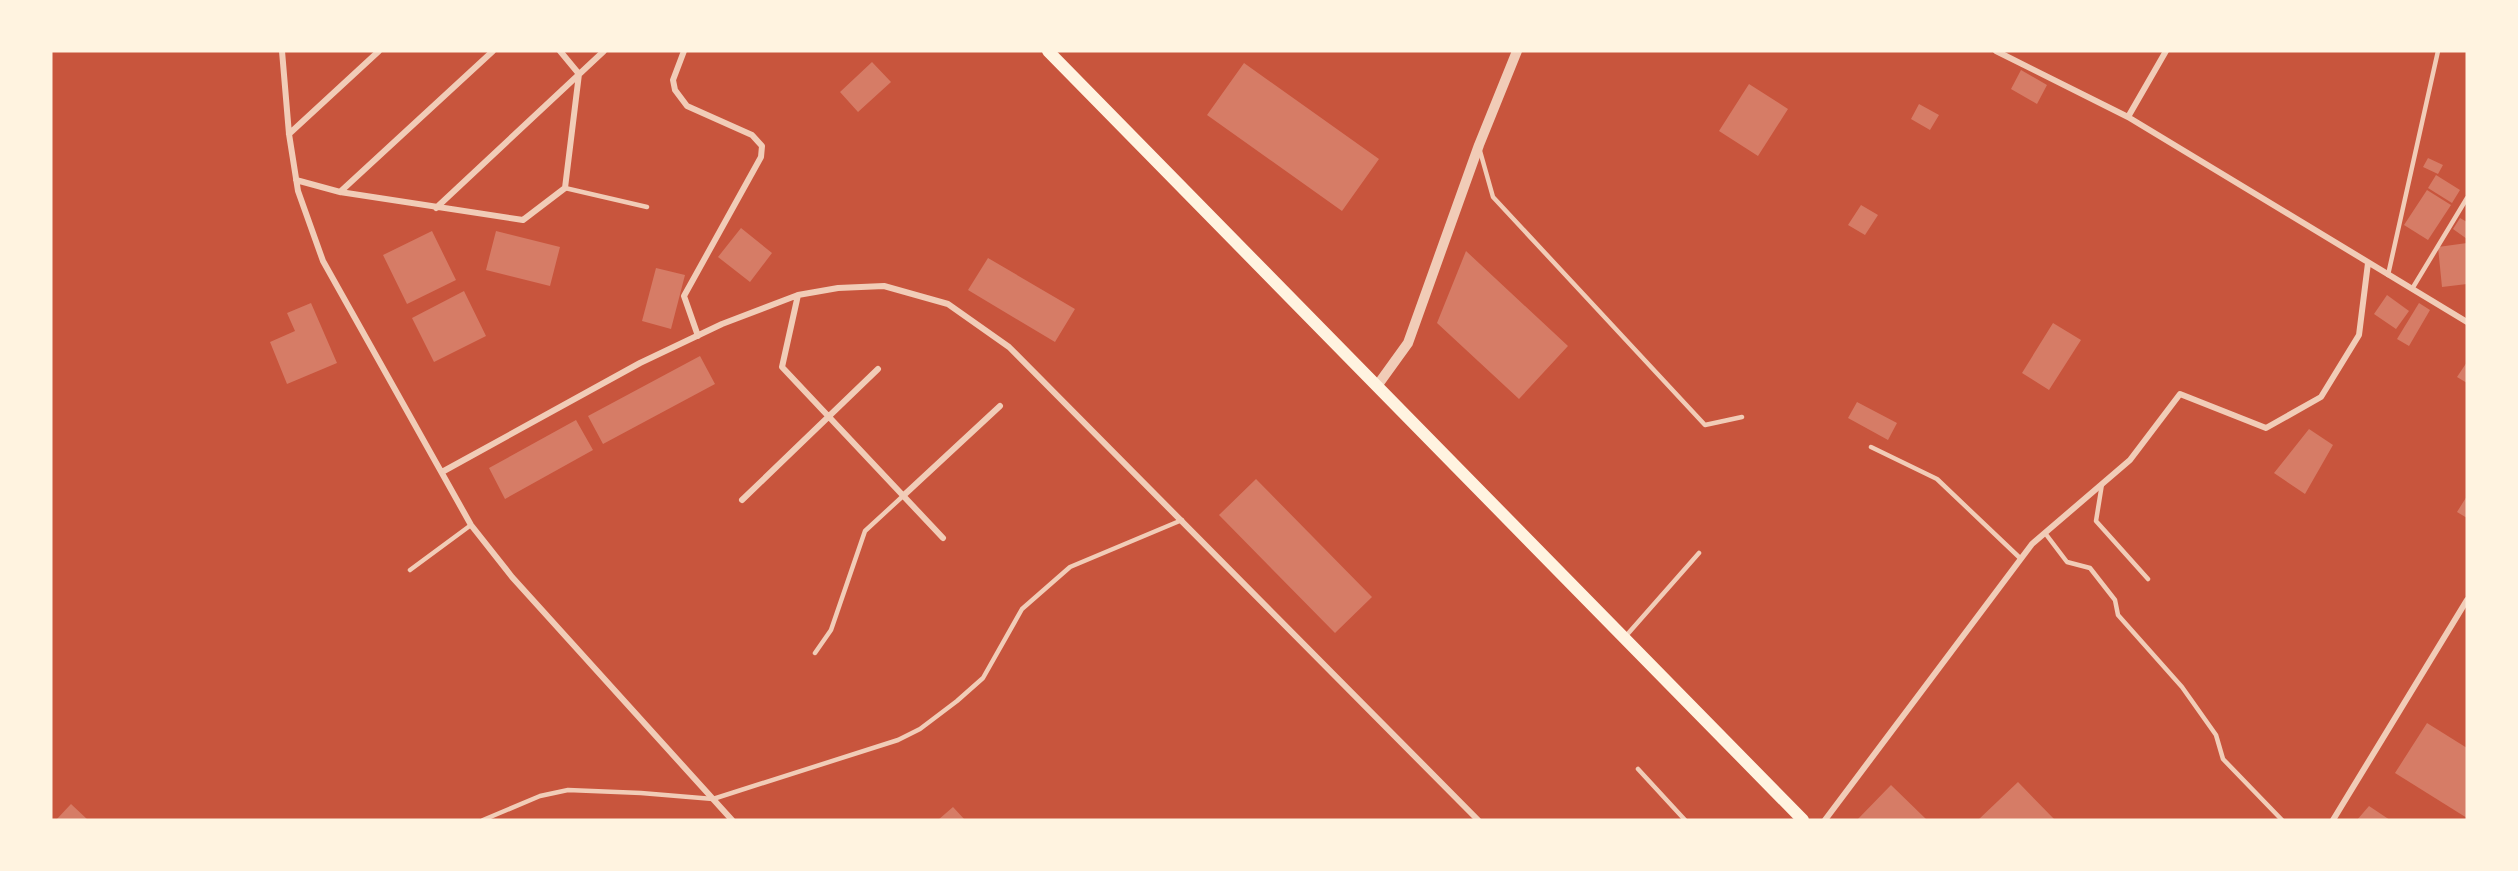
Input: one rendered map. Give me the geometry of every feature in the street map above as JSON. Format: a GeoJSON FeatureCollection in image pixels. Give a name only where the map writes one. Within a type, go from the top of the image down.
{"type":"FeatureCollection","features":[{"type":"Feature","properties":{"kind":"main road"},"geometry":{"type":"LineString","coordinates":[[1048,51],[1803,820]]}},
{"type":"Feature","properties":{"kind":"street"},"geometry":{"type":"LineString","coordinates":[[282,51],[296,180],[323,261],[471,525],[512,577],[732,820]]}},
{"type":"Feature","properties":{"kind":"street"},"geometry":{"type":"LineString","coordinates":[[290,134],[379,51]]}},
{"type":"Feature","properties":{"kind":"street"},"geometry":{"type":"LineString","coordinates":[[340,192],[494,51]]}},
{"type":"Feature","properties":{"kind":"street"},"geometry":{"type":"LineString","coordinates":[[296,180],[340,192],[436,208],[523,219],[565,188],[579,74],[560,51]]}},
{"type":"Feature","properties":{"kind":"street"},"geometry":{"type":"LineString","coordinates":[[436,208],[604,51]]}},
{"type":"Feature","properties":{"kind":"street"},"geometry":{"type":"LineString","coordinates":[[684,51],[673,80],[675,90],[687,106],[752,135],[762,146],[761,157],[684,296],[698,336]]}},
{"type":"Feature","properties":{"kind":"street"},"geometry":{"type":"LineString","coordinates":[[1377,386],[1408,343],[1479,146],[1517,51]]}},
{"type":"Feature","properties":{"kind":"street"},"geometry":{"type":"LineString","coordinates":[[1996,51],[2128,117],[2467,322]]}},
{"type":"Feature","properties":{"kind":"street"},"geometry":{"type":"LineString","coordinates":[[2128,117],[2166,51]]}},
{"type":"Feature","properties":{"kind":"street"},"geometry":{"type":"LineString","coordinates":[[1825,820],[2032,544],[2130,460],[2180,394],[2266,429],[2321,396],[2359,335],[2368,263]]}},
{"type":"Feature","properties":{"kind":"street"},"geometry":{"type":"LineString","coordinates":[[442,472],[640,363],[741,316],[798,296],[838,288],[884,286],[948,304],[1009,347],[1478,820]]}},
{"type":"Feature","properties":{"kind":"street"},"geometry":{"type":"LineString","coordinates":[[798,296],[782,367],[943,538]]}},
{"type":"Feature","properties":{"kind":"street"},"geometry":{"type":"LineString","coordinates":[[742,500],[878,369]]}},
{"type":"Feature","properties":{"kind":"street"},"geometry":{"type":"LineString","coordinates":[[903,496],[1000,406]]}},
{"type":"Feature","properties":{"kind":"street"},"geometry":{"type":"LineString","coordinates":[[2333,820],[2467,600]]}},
{"type":"Feature","properties":{"kind":"lane"},"geometry":{"type":"LineString","coordinates":[[2388,275],[2438,51]]}},
{"type":"Feature","properties":{"kind":"lane"},"geometry":{"type":"LineString","coordinates":[[1479,146],[1493,197],[1705,425],[1742,417]]}},
{"type":"Feature","properties":{"kind":"lane"},"geometry":{"type":"LineString","coordinates":[[565,188],[647,207]]}},
{"type":"Feature","properties":{"kind":"lane"},"geometry":{"type":"LineString","coordinates":[[2412,289],[2467,198]]}},
{"type":"Feature","properties":{"kind":"lane"},"geometry":{"type":"LineString","coordinates":[[1871,447],[1937,479],[2021,559]]}},
{"type":"Feature","properties":{"kind":"lane"},"geometry":{"type":"LineString","coordinates":[[2102,484],[2096,521],[2148,579]]}},
{"type":"Feature","properties":{"kind":"lane"},"geometry":{"type":"LineString","coordinates":[[815,653],[831,630],[865,531],[903,496]]}},
{"type":"Feature","properties":{"kind":"lane"},"geometry":{"type":"LineString","coordinates":[[483,820],[540,796],[567,790],[641,792],[713,799],[898,740],[920,729],[983,678],[1022,609],[1070,567],[1182,520]]}},
{"type":"Feature","properties":{"kind":"lane"},"geometry":{"type":"LineString","coordinates":[[410,570],[471,525]]}},
{"type":"Feature","properties":{"kind":"lane"},"geometry":{"type":"LineString","coordinates":[[2045,533],[2067,562],[2090,568],[2115,600],[2118,615],[2182,687],[2216,735],[2223,759],[2282,820]]}},
{"type":"Feature","properties":{"kind":"lane"},"geometry":{"type":"LineString","coordinates":[[1625,637],[1699,553]]}},
{"type":"Feature","properties":{"kind":"lane"},"geometry":{"type":"LineString","coordinates":[[1638,769],[1686,820]]}},
{"type":"Feature","properties":{"kind":"building"},"geometry":{"type":"Polygon","coordinates":[[[872,62],[891,82],[858,112],[840,92],[872,62]]]}},
{"type":"Feature","properties":{"kind":"building"},"geometry":{"type":"Polygon","coordinates":[[[1244,63],[1379,159],[1342,211],[1207,115],[1244,63]]]}},
{"type":"Feature","properties":{"kind":"building"},"geometry":{"type":"Polygon","coordinates":[[[2021,70],[2047,85],[2037,104],[2011,89],[2021,70]]]}},
{"type":"Feature","properties":{"kind":"building"},"geometry":{"type":"Polygon","coordinates":[[[1749,84],[1788,109],[1758,156],[1719,131],[1749,84]]]}},
{"type":"Feature","properties":{"kind":"building"},"geometry":{"type":"Polygon","coordinates":[[[1919,104],[1939,115],[1930,130],[1911,119],[1919,104]]]}},
{"type":"Feature","properties":{"kind":"building"},"geometry":{"type":"Polygon","coordinates":[[[2428,158],[2443,165],[2438,174],[2423,167],[2428,158]]]}},
{"type":"Feature","properties":{"kind":"building"},"geometry":{"type":"Polygon","coordinates":[[[2436,175],[2460,190],[2452,203],[2428,188],[2436,175]]]}},
{"type":"Feature","properties":{"kind":"building"},"geometry":{"type":"Polygon","coordinates":[[[2427,190],[2451,205],[2428,240],[2404,225],[2427,190]]]}},
{"type":"Feature","properties":{"kind":"building"},"geometry":{"type":"Polygon","coordinates":[[[1861,205],[1878,215],[1865,235],[1848,225],[1861,205]]]}},
{"type":"Feature","properties":{"kind":"building"},"geometry":{"type":"Polygon","coordinates":[[[2460,218],[2467,222],[2467,239],[2453,229],[2460,218]]]}},
{"type":"Feature","properties":{"kind":"building"},"geometry":{"type":"Polygon","coordinates":[[[741,228],[772,253],[750,282],[718,257],[741,228]]]}},
{"type":"Feature","properties":{"kind":"building"},"geometry":{"type":"Polygon","coordinates":[[[432,231],[456,280],[407,304],[383,255],[432,231]]]}},
{"type":"Feature","properties":{"kind":"building"},"geometry":{"type":"Polygon","coordinates":[[[496,231],[560,247],[550,286],[486,270],[496,231]]]}},
{"type":"Feature","properties":{"kind":"building"},"geometry":{"type":"Polygon","coordinates":[[[2467,243],[2467,284],[2442,287],[2438,247],[2467,243]]]}},
{"type":"Feature","properties":{"kind":"building"},"geometry":{"type":"Polygon","coordinates":[[[1466,251],[1568,346],[1519,399],[1437,323],[1466,251]]]}},
{"type":"Feature","properties":{"kind":"building"},"geometry":{"type":"Polygon","coordinates":[[[988,258],[1075,309],[1055,342],[968,290],[988,258]]]}},
{"type":"Feature","properties":{"kind":"building"},"geometry":{"type":"Polygon","coordinates":[[[656,268],[685,275],[671,329],[642,321],[656,268]]]}},
{"type":"Feature","properties":{"kind":"building"},"geometry":{"type":"Polygon","coordinates":[[[464,291],[486,336],[434,362],[412,318],[464,291]]]}},
{"type":"Feature","properties":{"kind":"building"},"geometry":{"type":"Polygon","coordinates":[[[2387,295],[2409,311],[2396,329],[2374,314],[2387,295]]]}},
{"type":"Feature","properties":{"kind":"building"},"geometry":{"type":"Polygon","coordinates":[[[311,303],[337,363],[287,384],[270,342],[295,331],[287,313],[311,303]]]}},
{"type":"Feature","properties":{"kind":"building"},"geometry":{"type":"Polygon","coordinates":[[[2419,303],[2430,310],[2409,346],[2397,339],[2419,303]]]}},
{"type":"Feature","properties":{"kind":"building"},"geometry":{"type":"Polygon","coordinates":[[[2053,323],[2081,340],[2049,390],[2022,373],[2053,323]]]}},
{"type":"Feature","properties":{"kind":"building"},"geometry":{"type":"Polygon","coordinates":[[[700,356],[715,384],[603,444],[588,416],[700,356]]]}},
{"type":"Feature","properties":{"kind":"building"},"geometry":{"type":"Polygon","coordinates":[[[2467,362],[2467,383],[2457,377],[2467,362]]]}},
{"type":"Feature","properties":{"kind":"building"},"geometry":{"type":"Polygon","coordinates":[[[1857,402],[1897,423],[1888,440],[1848,418],[1857,402]]]}},
{"type":"Feature","properties":{"kind":"building"},"geometry":{"type":"Polygon","coordinates":[[[576,420],[593,450],[505,499],[489,468],[576,420]]]}},
{"type":"Feature","properties":{"kind":"building"},"geometry":{"type":"Polygon","coordinates":[[[2309,429],[2333,445],[2305,494],[2274,473],[2309,429]]]}},
{"type":"Feature","properties":{"kind":"building"},"geometry":{"type":"Polygon","coordinates":[[[1256,479],[1372,597],[1335,633],[1219,515],[1256,479]]]}},
{"type":"Feature","properties":{"kind":"building"},"geometry":{"type":"Polygon","coordinates":[[[2467,496],[2467,518],[2457,512],[2467,496]]]}},
{"type":"Feature","properties":{"kind":"building"},"geometry":{"type":"Polygon","coordinates":[[[2427,723],[2467,748],[2467,818],[2395,773],[2427,723]]]}},
{"type":"Feature","properties":{"kind":"building"},"geometry":{"type":"Polygon","coordinates":[[[2018,782],[2055,820],[1978,820],[2018,782]]]}},
{"type":"Feature","properties":{"kind":"building"},"geometry":{"type":"Polygon","coordinates":[[[1891,785],[1927,820],[1857,820],[1891,785]]]}},
{"type":"Feature","properties":{"kind":"building"},"geometry":{"type":"Polygon","coordinates":[[[71,804],[88,820],[56,820],[71,804]]]}},
{"type":"Feature","properties":{"kind":"building"},"geometry":{"type":"Polygon","coordinates":[[[2369,806],[2390,820],[2357,820],[2369,806]]]}},
{"type":"Feature","properties":{"kind":"building"},"geometry":{"type":"Polygon","coordinates":[[[953,807],[965,820],[938,820],[953,807]]]}}]}
